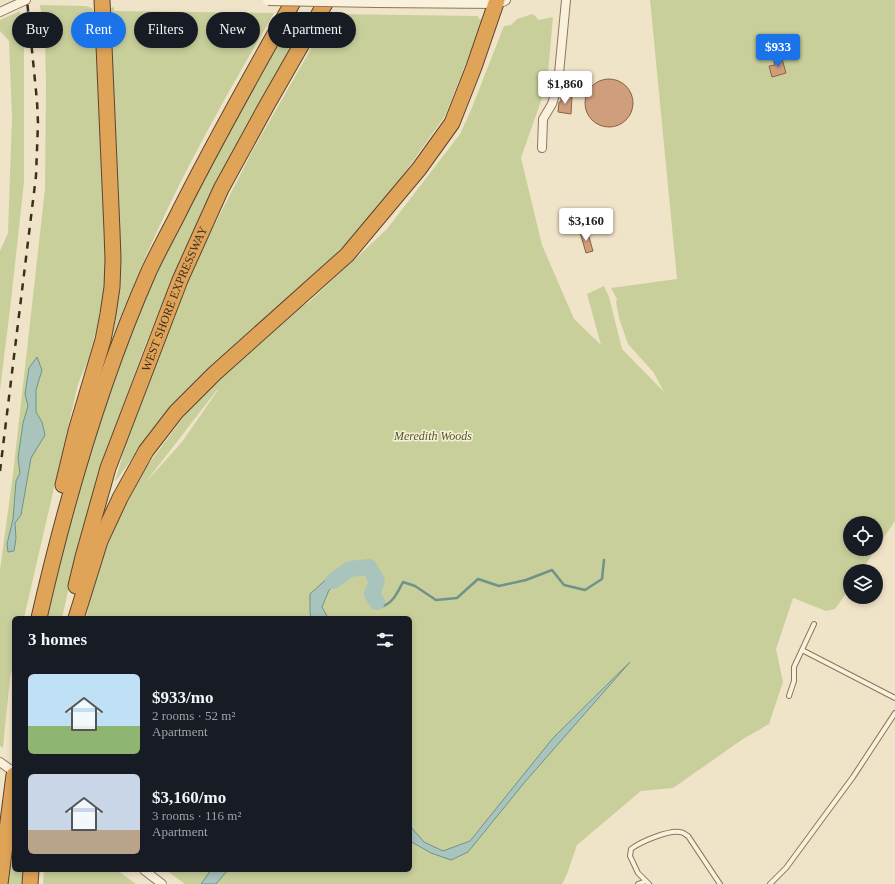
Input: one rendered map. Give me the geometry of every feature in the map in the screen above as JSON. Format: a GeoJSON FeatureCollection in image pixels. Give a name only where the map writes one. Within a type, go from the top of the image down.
{"type":"FeatureCollection","features":[{"type":"Feature","properties":{"kind":"highway"},"geometry":{"type":"LineString","coordinates":[[38,616],[48,550],[76,431],[103,340],[112,287],[112,231],[102,0]]}},
{"type":"Feature","properties":{"kind":"highway"},"geometry":{"type":"LineString","coordinates":[[38,616],[54,552],[79,463],[110,367],[149,271],[197,176],[294,0]]}},
{"type":"Feature","properties":{"kind":"highway","name":"WEST SHORE EXPRESSWAY"},"geometry":{"type":"LineString","coordinates":[[69,616],[83,557],[108,468],[180,280],[221,189],[270,99],[327,0]]}},
{"type":"Feature","properties":{"kind":"highway"},"geometry":{"type":"LineString","coordinates":[[77,616],[100,541],[120,498],[146,451],[176,412],[214,374],[347,255],[419,169],[452,123],[499,1]]}},
{"type":"Feature","properties":{"kind":"highway"},"geometry":{"type":"LineString","coordinates":[[0,884],[12,789]]}},
{"type":"Feature","properties":{"kind":"street"},"geometry":{"type":"LineString","coordinates":[[0,12],[26,0]]}},
{"type":"Feature","properties":{"kind":"street"},"geometry":{"type":"LineString","coordinates":[[268,0],[377,2],[499,1]]}},
{"type":"Feature","properties":{"kind":"street"},"geometry":{"type":"LineString","coordinates":[[542,148],[543,119],[552,104],[558,84],[566,0]]}},
{"type":"Feature","properties":{"kind":"street"},"geometry":{"type":"LineString","coordinates":[[0,762],[12,771]]}},
{"type":"Feature","properties":{"kind":"street"},"geometry":{"type":"LineString","coordinates":[[147,872],[162,884]]}},
{"type":"Feature","properties":{"kind":"lane"},"geometry":{"type":"LineString","coordinates":[[789,696],[794,681],[794,667],[814,624]]}},
{"type":"Feature","properties":{"kind":"lane"},"geometry":{"type":"LineString","coordinates":[[802,650],[895,698]]}},
{"type":"Feature","properties":{"kind":"lane"},"geometry":{"type":"LineString","coordinates":[[770,884],[786,868],[844,790],[895,713]]}},
{"type":"Feature","properties":{"kind":"lane"},"geometry":{"type":"LineString","coordinates":[[648,882],[638,872],[630,856],[631,849],[636,845],[671,832],[681,832],[688,836],[720,884]]}},
{"type":"Feature","properties":{"kind":"lane"},"geometry":{"type":"LineString","coordinates":[[638,884],[648,882]]}},
{"type":"Feature","properties":{"kind":"green space","name":"Meredith Woods"},"geometry":{"type":"Polygon","coordinates":[[[650,0],[895,0],[895,521],[883,539],[883,516],[843,516],[843,556],[871,556],[866,564],[843,564],[843,598],[835,609],[826,611],[793,598],[776,649],[783,682],[769,724],[743,739],[673,788],[641,791],[577,845],[562,884],[185,884],[169,872],[412,872],[412,616],[86,616],[99,558],[128,492],[196,400],[287,315],[309,302],[387,229],[460,134],[504,26],[511,25],[517,19],[533,14],[539,20],[553,17],[547,84],[521,158],[542,245],[574,319],[601,345],[587,294],[604,286],[609,297],[622,349],[664,392],[654,373],[628,344],[619,318],[616,302],[617,299],[611,288],[677,279],[650,0]],[[217,390],[145,483],[182,442],[217,390]]]}},
{"type":"Feature","properties":{"kind":"green space"},"geometry":{"type":"Polygon","coordinates":[[[40,5],[86,6],[92,8],[94,12],[71,12],[71,48],[96,48],[106,239],[104,302],[88,360],[78,384],[24,616],[12,616],[12,670],[3,748],[0,746],[0,570],[13,474],[45,189],[45,48],[63,48],[63,12],[41,12],[40,5]]]}},
{"type":"Feature","properties":{"kind":"green space"},"geometry":{"type":"Polygon","coordinates":[[[114,7],[114,11],[194,12],[134,12],[134,48],[198,48],[198,12],[206,12],[206,48],[254,48],[206,134],[168,208],[138,274],[93,384],[108,328],[109,48],[126,48],[126,12],[109,12],[109,8],[114,7]]]}},
{"type":"Feature","properties":{"kind":"green space"},"geometry":{"type":"Polygon","coordinates":[[[260,13],[268,13],[268,24],[260,38],[260,13]]]}},
{"type":"Feature","properties":{"kind":"green space"},"geometry":{"type":"Polygon","coordinates":[[[356,14],[478,16],[479,19],[483,20],[445,116],[386,199],[341,249],[213,365],[161,419],[115,482],[130,428],[203,247],[254,148],[311,48],[356,48],[356,14]]]}},
{"type":"Feature","properties":{"kind":"green space"},"geometry":{"type":"Polygon","coordinates":[[[12,15],[12,48],[24,48],[24,182],[0,390],[0,251],[8,233],[12,117],[9,41],[0,31],[0,20],[12,15]]]}},
{"type":"Feature","properties":{"kind":"green space"},"geometry":{"type":"Polygon","coordinates":[[[273,48],[292,48],[229,160],[186,248],[146,343],[110,441],[78,547],[62,616],[46,616],[93,434],[128,336],[171,239],[273,48]]]}},
{"type":"Feature","properties":{"kind":"green space"},"geometry":{"type":"Polygon","coordinates":[[[12,820],[12,872],[25,872],[23,884],[4,884],[12,820]]]}},
{"type":"Feature","properties":{"kind":"green space"},"geometry":{"type":"Polygon","coordinates":[[[44,872],[120,872],[136,884],[43,884],[44,872]]]}},
{"type":"Feature","properties":{"kind":"water"},"geometry":{"type":"Polygon","coordinates":[[[37,357],[42,370],[36,390],[36,412],[42,422],[45,435],[31,458],[21,515],[15,523],[16,538],[14,551],[8,552],[7,544],[13,519],[16,481],[20,473],[18,458],[23,423],[28,406],[25,394],[29,368],[37,357]]]}},
{"type":"Feature","properties":{"kind":"water"},"geometry":{"type":"Polygon","coordinates":[[[350,569],[329,590],[322,607],[327,616],[311,616],[310,594],[331,575],[350,569]]]}},
{"type":"Feature","properties":{"kind":"water"},"geometry":{"type":"Polygon","coordinates":[[[630,662],[524,783],[468,852],[451,860],[431,853],[412,842],[412,828],[424,842],[443,851],[470,841],[553,738],[630,662]]]}},
{"type":"Feature","properties":{"kind":"water"},"geometry":{"type":"Polygon","coordinates":[[[210,872],[226,872],[216,884],[201,884],[210,872]]]}},
{"type":"Feature","properties":{"kind":"building"},"geometry":{"type":"Polygon","coordinates":[[[782,59],[786,73],[772,77],[769,66],[775,65],[774,61],[782,59]]]}},
{"type":"Feature","properties":{"kind":"building"},"geometry":{"type":"Polygon","coordinates":[[[604,79],[614,79],[626,86],[633,98],[633,108],[626,120],[614,127],[604,127],[596,123],[589,116],[585,108],[585,98],[589,90],[596,83],[604,79]]]}},
{"type":"Feature","properties":{"kind":"building"},"geometry":{"type":"Polygon","coordinates":[[[561,95],[572,96],[571,114],[558,112],[559,102],[561,102],[561,95]]]}},
{"type":"Feature","properties":{"kind":"building"},"geometry":{"type":"Polygon","coordinates":[[[587,230],[593,251],[586,253],[580,232],[587,230]]]}},
{"type":"Feature","properties":{"kind":"waterway"},"geometry":{"type":"LineString","coordinates":[[377,602],[380,607],[391,601],[397,594],[403,582],[415,586],[436,600],[457,598],[478,579],[499,586],[526,580],[552,570],[564,585],[585,590],[602,579],[604,560]]}},
{"type":"Feature","properties":{"kind":"waterway"},"geometry":{"type":"LineString","coordinates":[[333,581],[350,569],[369,567],[377,581],[372,594],[377,602]]}},
{"type":"Feature","properties":{"kind":"railway"},"geometry":{"type":"LineString","coordinates":[[0,471],[36,176],[38,123],[37,101],[27,0]]}}]}
